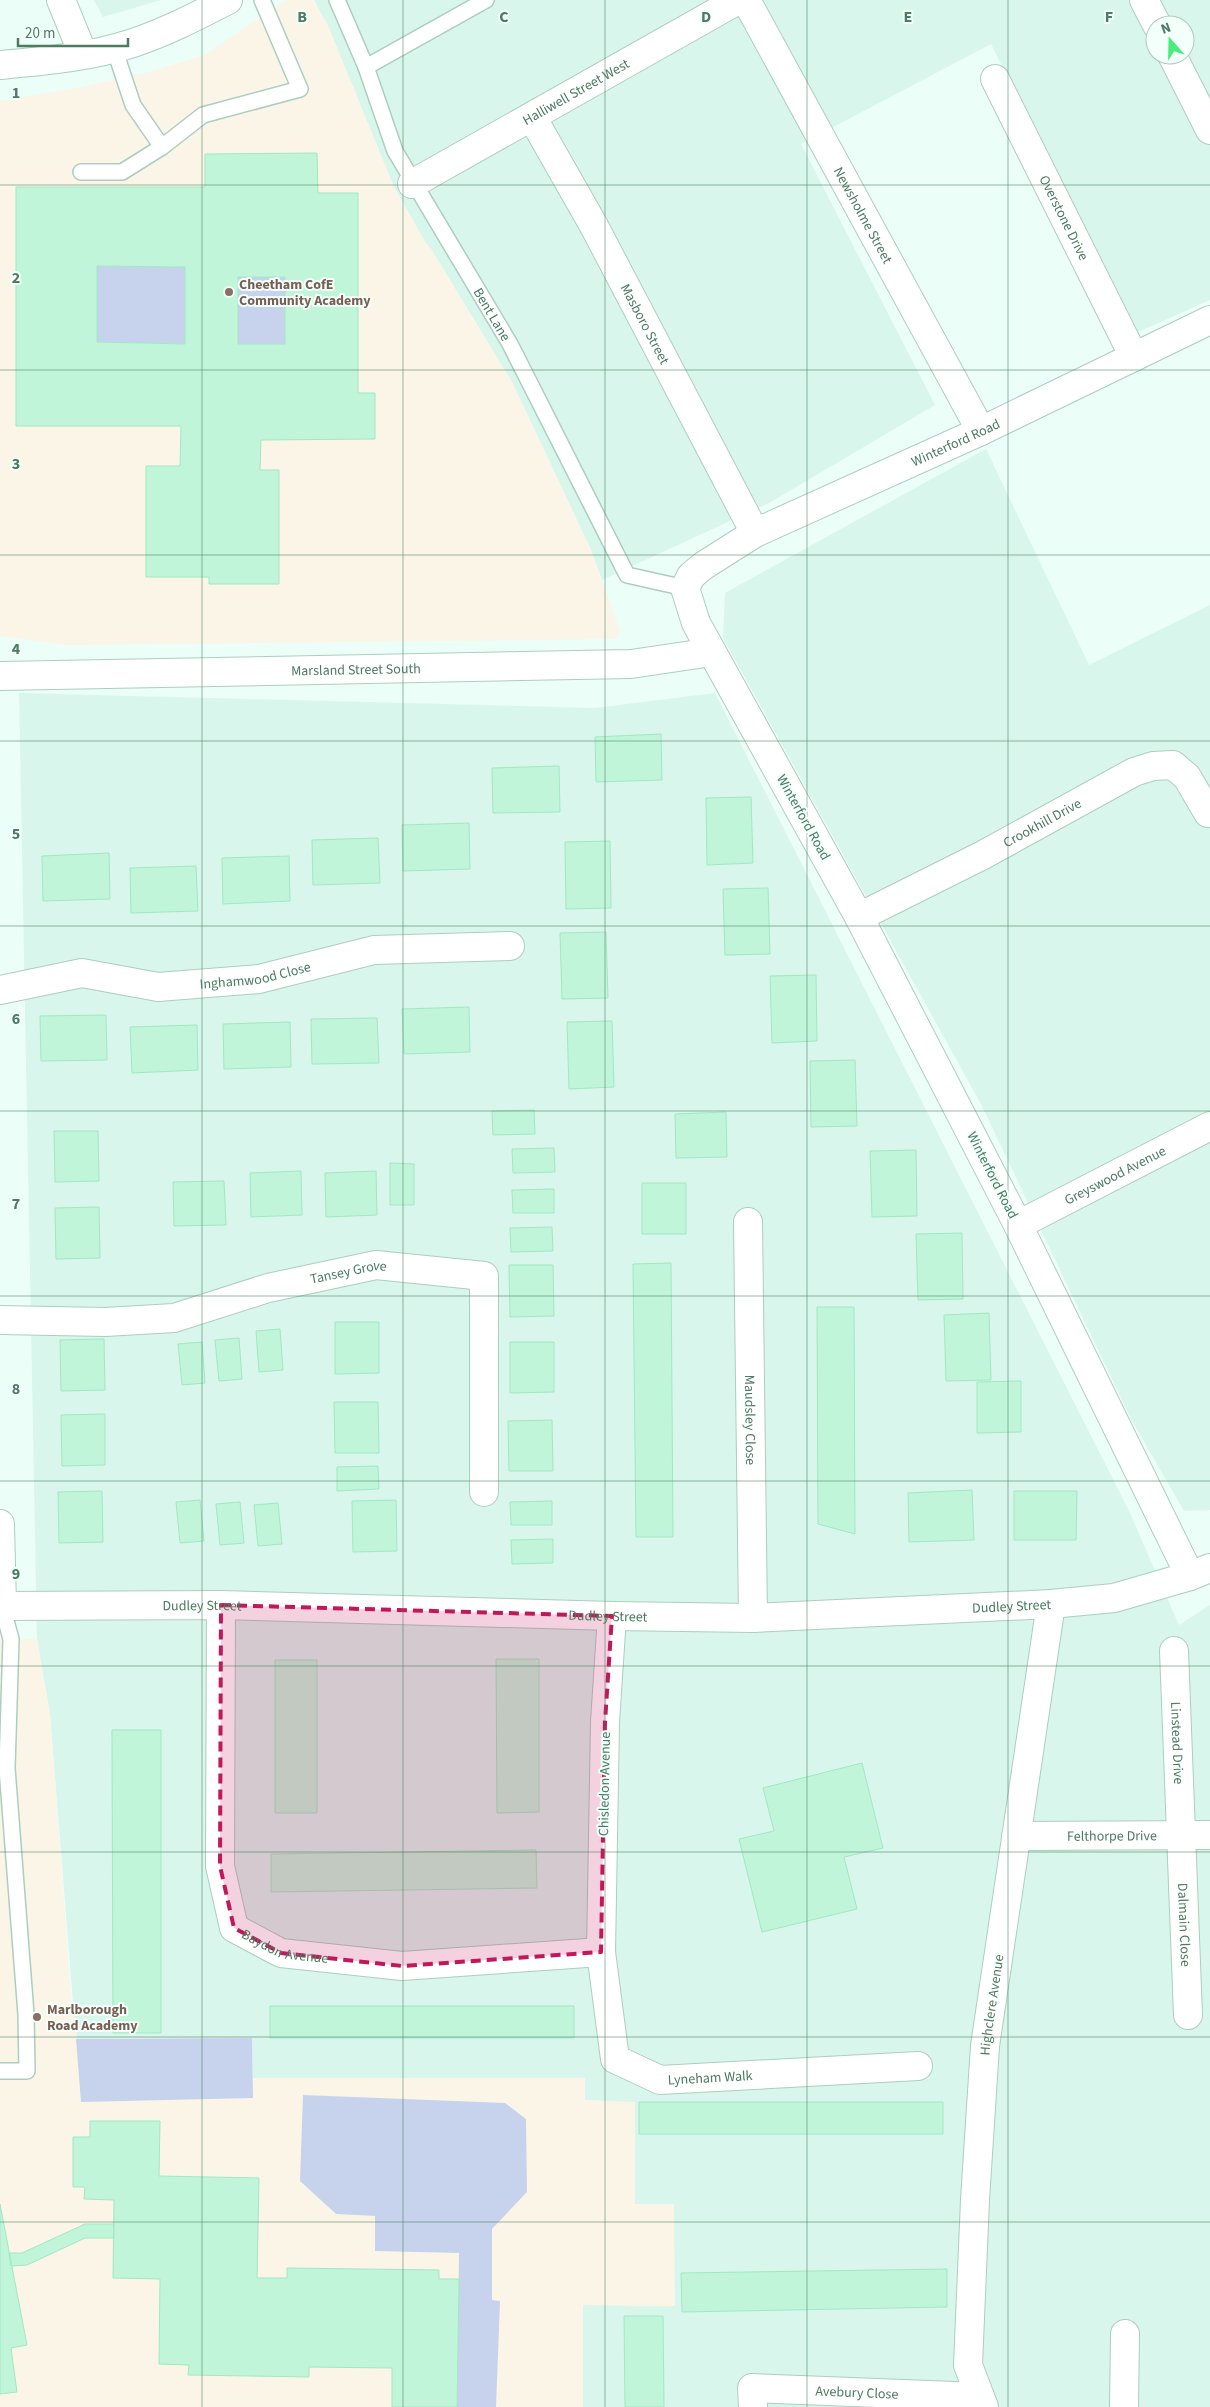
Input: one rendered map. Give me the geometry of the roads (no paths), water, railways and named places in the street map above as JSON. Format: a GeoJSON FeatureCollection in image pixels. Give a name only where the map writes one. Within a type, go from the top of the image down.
{"type":"FeatureCollection","features":[{"type":"Feature","properties":{"kind":"street"},"geometry":{"type":"LineString","coordinates":[[61,0],[82,54]]}},
{"type":"Feature","properties":{"kind":"street"},"geometry":{"type":"LineString","coordinates":[[0,65],[82,54],[133,43],[191,19],[228,0]]}},
{"type":"Feature","properties":{"kind":"street","name":"Halliwell Street West"},"geometry":{"type":"LineString","coordinates":[[412,184],[738,0]]}},
{"type":"Feature","properties":{"kind":"street","name":"Newsholme Street"},"geometry":{"type":"LineString","coordinates":[[746,0],[981,431]]}},
{"type":"Feature","properties":{"kind":"street"},"geometry":{"type":"LineString","coordinates":[[1144,0],[1152,15]]}},
{"type":"Feature","properties":{"kind":"street"},"geometry":{"type":"LineString","coordinates":[[1177,65],[1210,130]]}},
{"type":"Feature","properties":{"kind":"street","name":"Overstone Drive"},"geometry":{"type":"LineString","coordinates":[[995,79],[1134,357]]}},
{"type":"Feature","properties":{"kind":"street","name":"Masboro Street"},"geometry":{"type":"LineString","coordinates":[[532,117],[594,226],[755,533]]}},
{"type":"Feature","properties":{"kind":"street","name":"Winterford Road"},"geometry":{"type":"LineString","coordinates":[[1200,1572],[859,916],[696,623],[685,588],[691,576],[702,566],[755,533],[981,431],[1210,320]]}},
{"type":"Feature","properties":{"kind":"street","name":"Marsland Street South"},"geometry":{"type":"LineString","coordinates":[[0,676],[631,664],[712,652]]}},
{"type":"Feature","properties":{"kind":"street","name":"Crookhill Drive"},"geometry":{"type":"LineString","coordinates":[[859,916],[983,855],[1134,772],[1153,766],[1173,765],[1188,777],[1208,813]]}},
{"type":"Feature","properties":{"kind":"street","name":"Inghamwood Close"},"geometry":{"type":"LineString","coordinates":[[0,990],[82,973],[158,987],[260,979],[374,950],[510,946]]}},
{"type":"Feature","properties":{"kind":"street","name":"Greyswood Avenue"},"geometry":{"type":"LineString","coordinates":[[1018,1225],[1210,1126]]}},
{"type":"Feature","properties":{"kind":"street","name":"Maudsley Close"},"geometry":{"type":"LineString","coordinates":[[748,1222],[753,1618]]}},
{"type":"Feature","properties":{"kind":"street","name":"Tansey Grove"},"geometry":{"type":"LineString","coordinates":[[0,1320],[105,1322],[174,1318],[268,1288],[376,1265],[484,1276],[484,1492]]}},
{"type":"Feature","properties":{"kind":"street"},"geometry":{"type":"LineString","coordinates":[[0,1524],[1,1606]]}},
{"type":"Feature","properties":{"kind":"street","name":"Dudley Street"},"geometry":{"type":"LineString","coordinates":[[1,1606],[221,1605],[753,1618],[1051,1604],[1114,1598],[1200,1572]]}},
{"type":"Feature","properties":{"kind":"street","name":"Highclere Avenue"},"geometry":{"type":"LineString","coordinates":[[982,2402],[968,2365],[974,2200],[985,2046],[1051,1604]]}},
{"type":"Feature","properties":{"kind":"street","name":"Baydon Avenue"},"geometry":{"type":"LineString","coordinates":[[221,1605],[220,1866],[234,1928],[280,1953],[402,1966],[601,1952]]}},
{"type":"Feature","properties":{"kind":"street","name":"Chisledon Avenue"},"geometry":{"type":"LineString","coordinates":[[601,1952],[605,1722],[612,1616]]}},
{"type":"Feature","properties":{"kind":"street","name":"Linstead Drive"},"geometry":{"type":"LineString","coordinates":[[1174,1651],[1181,1835]]}},
{"type":"Feature","properties":{"kind":"street","name":"Dalmain Close"},"geometry":{"type":"LineString","coordinates":[[1181,1835],[1188,2015]]}},
{"type":"Feature","properties":{"kind":"street","name":"Felthorpe Drive"},"geometry":{"type":"LineString","coordinates":[[1016,1836],[1210,1835]]}},
{"type":"Feature","properties":{"kind":"street","name":"Lyneham Walk"},"geometry":{"type":"LineString","coordinates":[[601,1952],[615,2059],[660,2080],[918,2066]]}},
{"type":"Feature","properties":{"kind":"street"},"geometry":{"type":"LineString","coordinates":[[1124,2407],[1125,2334]]}},
{"type":"Feature","properties":{"kind":"street","name":"Avebury Close"},"geometry":{"type":"LineString","coordinates":[[753,2407],[752,2388],[982,2402]]}},
{"type":"Feature","properties":{"kind":"lane"},"geometry":{"type":"LineString","coordinates":[[81,172],[122,172],[162,147],[203,115],[300,89],[262,0]]}},
{"type":"Feature","properties":{"kind":"lane","name":"Bent Lane"},"geometry":{"type":"LineString","coordinates":[[337,0],[366,67],[395,151],[412,184],[510,344],[600,518],[627,575],[685,588]]}},
{"type":"Feature","properties":{"kind":"lane"},"geometry":{"type":"LineString","coordinates":[[366,67],[486,0]]}},
{"type":"Feature","properties":{"kind":"lane"},"geometry":{"type":"LineString","coordinates":[[114,48],[133,105],[162,147]]}},
{"type":"Feature","properties":{"kind":"lane"},"geometry":{"type":"LineString","coordinates":[[0,2070],[27,2071],[26,2014],[7,1768],[11,1639],[1,1606]]}},
{"type":"Feature","properties":{"kind":"place","name":"Cheetham CofE Community Academy"},"geometry":{"type":"Point","coordinates":[229,292]}},
{"type":"Feature","properties":{"kind":"place","name":"Marlborough Road Academy"},"geometry":{"type":"Point","coordinates":[37,2017]}}]}
